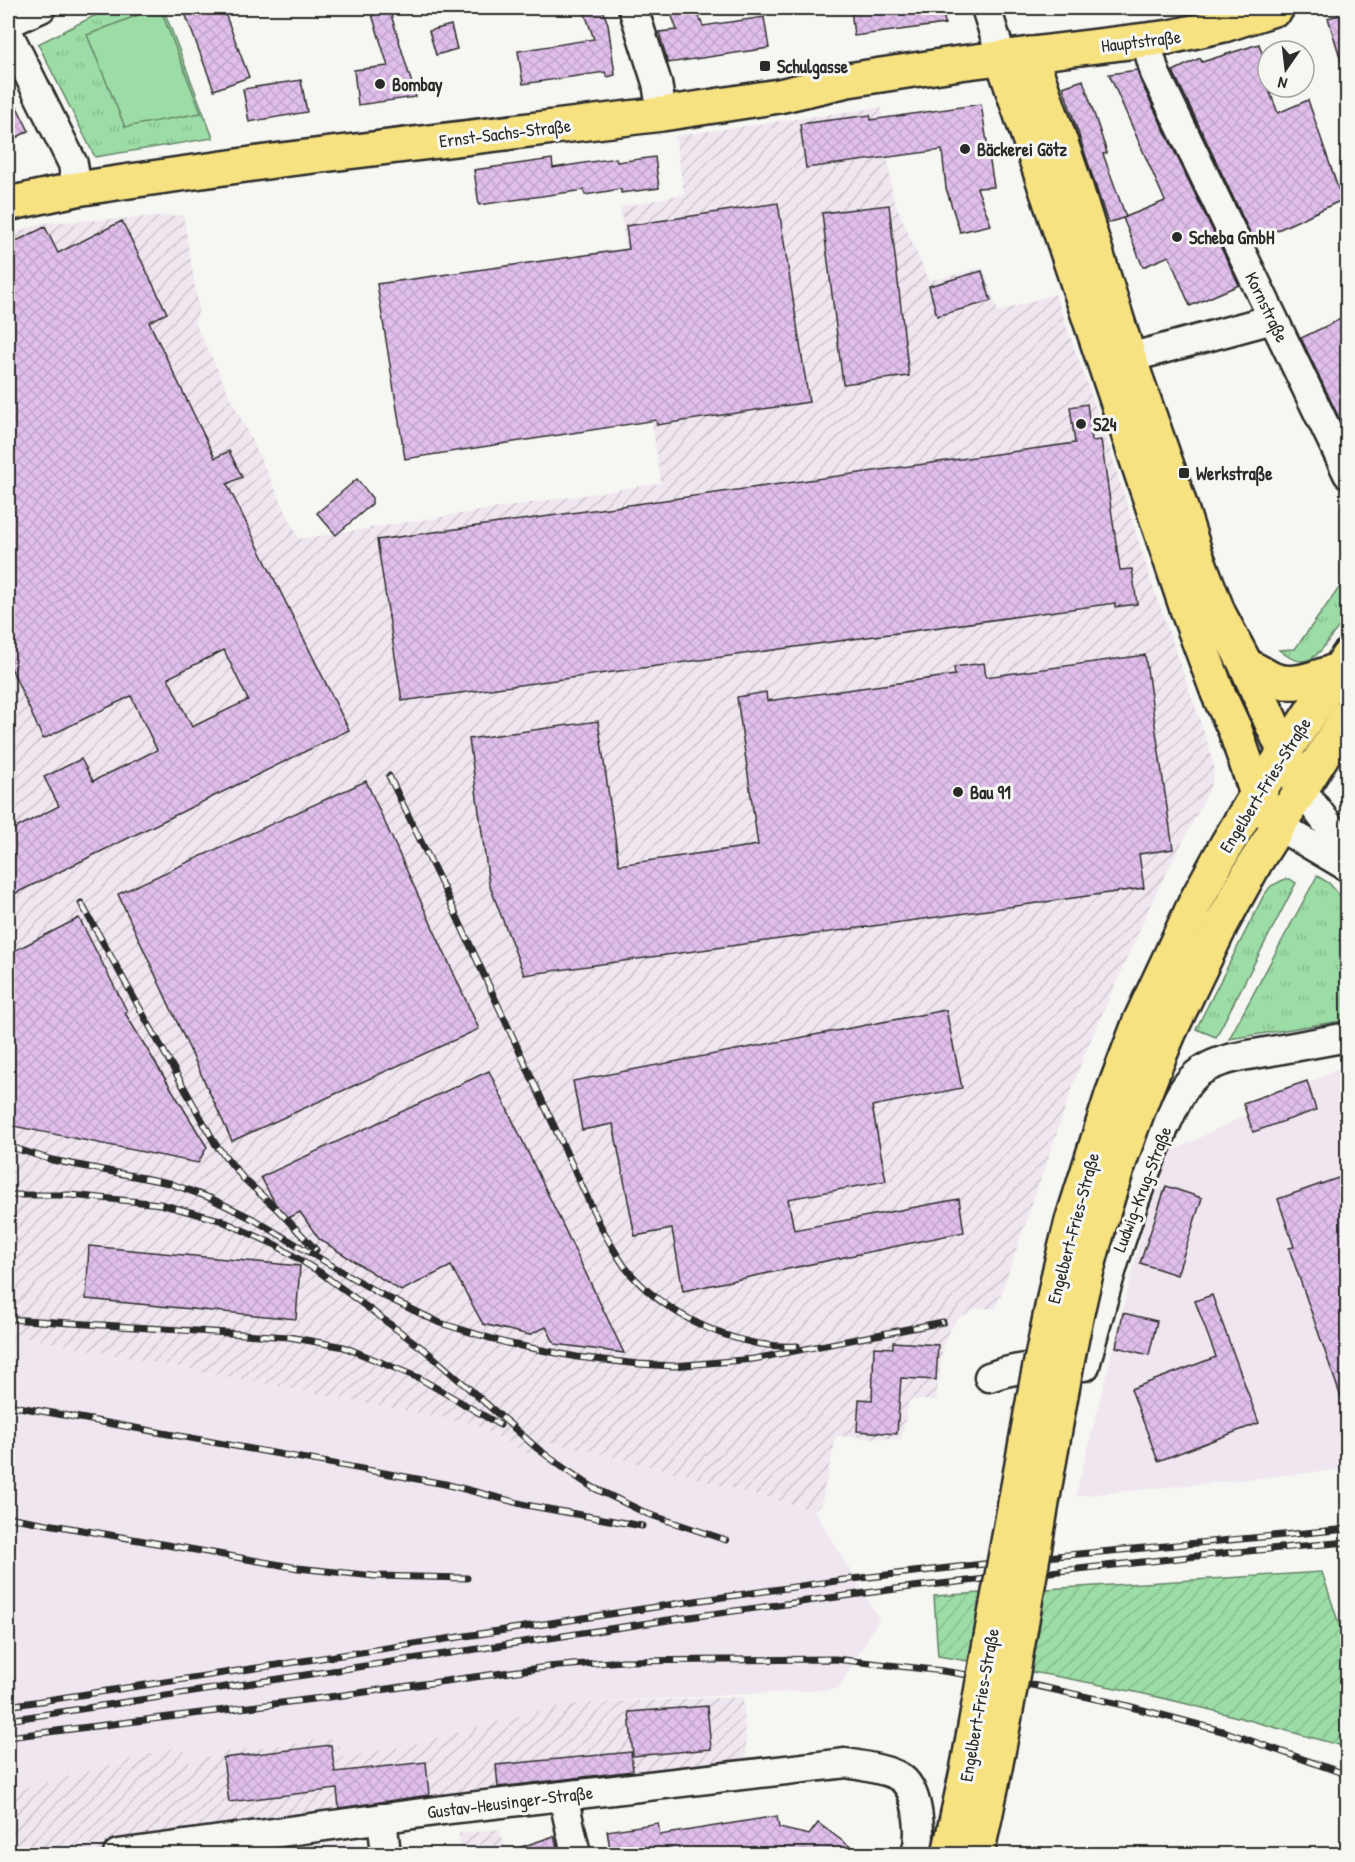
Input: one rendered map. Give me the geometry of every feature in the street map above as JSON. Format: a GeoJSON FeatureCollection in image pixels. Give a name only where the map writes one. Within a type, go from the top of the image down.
{"type":"FeatureCollection","features":[{"type":"Feature","properties":{"kind":"main road","name":"Hauptstraße"},"geometry":{"type":"LineString","coordinates":[[1016,56],[1146,41],[1201,32],[1272,8]]}},
{"type":"Feature","properties":{"kind":"main road","name":"Ernst-Sachs-Straße"},"geometry":{"type":"LineString","coordinates":[[8,204],[77,189],[281,160],[662,114],[779,96],[848,81],[1016,56]]}},
{"type":"Feature","properties":{"kind":"main road"},"geometry":{"type":"LineString","coordinates":[[1016,56],[1072,175],[1129,358],[1195,552],[1219,614],[1246,664],[1302,789]]}},
{"type":"Feature","properties":{"kind":"main road"},"geometry":{"type":"LineString","coordinates":[[1016,56],[1170,561],[1257,794],[1277,825]]}},
{"type":"Feature","properties":{"kind":"main road"},"geometry":{"type":"LineString","coordinates":[[1246,664],[1274,680],[1289,682],[1302,681],[1343,663]]}},
{"type":"Feature","properties":{"kind":"main road","name":"Engelbert-Fries-Straße"},"geometry":{"type":"LineString","coordinates":[[977,1854],[995,1770],[1063,1383],[1084,1280],[1114,1177],[1139,1105],[1154,1027],[1196,902],[1257,794],[1343,663]]}},
{"type":"Feature","properties":{"kind":"main road","name":"Engelbert-Fries-Straße"},"geometry":{"type":"LineString","coordinates":[[949,1854],[967,1771],[1035,1386],[1059,1273],[1072,1221],[1112,1095],[1222,923],[1277,825],[1347,715]]}},
{"type":"Feature","properties":{"kind":"street"},"geometry":{"type":"LineString","coordinates":[[8,23],[40,8]]}},
{"type":"Feature","properties":{"kind":"street"},"geometry":{"type":"LineString","coordinates":[[633,8],[657,83],[662,114]]}},
{"type":"Feature","properties":{"kind":"street"},"geometry":{"type":"LineString","coordinates":[[986,8],[1016,56]]}},
{"type":"Feature","properties":{"kind":"street"},"geometry":{"type":"LineString","coordinates":[[8,33],[73,165],[77,189]]}},
{"type":"Feature","properties":{"kind":"street","name":"Kornstraße"},"geometry":{"type":"LineString","coordinates":[[1146,41],[1155,73],[1347,474]]}},
{"type":"Feature","properties":{"kind":"street"},"geometry":{"type":"LineString","coordinates":[[1129,358],[1273,319]]}},
{"type":"Feature","properties":{"kind":"street"},"geometry":{"type":"LineString","coordinates":[[1302,789],[1333,831],[1347,859]]}},
{"type":"Feature","properties":{"kind":"street"},"geometry":{"type":"LineString","coordinates":[[1277,825],[1347,867]]}},
{"type":"Feature","properties":{"kind":"street","name":"Ludwig-Krug-Straße"},"geometry":{"type":"LineString","coordinates":[[989,1377],[1008,1370],[1039,1365],[1085,1366],[1102,1301],[1153,1152],[1188,1082],[1201,1072],[1229,1058],[1347,1037]]}},
{"type":"Feature","properties":{"kind":"street","name":"Gustav-Heusinger-Straße"},"geometry":{"type":"LineString","coordinates":[[118,1854],[382,1818],[846,1763],[870,1767],[901,1778],[912,1792],[918,1814],[916,1854]]}},
{"type":"Feature","properties":{"kind":"street"},"geometry":{"type":"LineString","coordinates":[[563,1796],[576,1854]]}},
{"type":"Feature","properties":{"kind":"street"},"geometry":{"type":"LineString","coordinates":[[382,1818],[386,1854]]}},
{"type":"Feature","properties":{"kind":"shaded area"},"geometry":{"type":"Polygon","coordinates":[[[881,107],[893,198],[929,281],[983,268],[998,312],[1055,294],[1105,434],[1151,581],[1214,766],[1213,779],[1207,794],[1153,899],[1083,1057],[996,1308],[976,1308],[956,1320],[951,1327],[943,1346],[936,1400],[909,1400],[901,1439],[836,1436],[821,1504],[814,1510],[593,1451],[544,1442],[533,1457],[475,1424],[8,1336],[8,235],[43,223],[183,215],[199,310],[194,321],[299,539],[661,483],[620,207],[684,194],[675,136],[881,107]]]}},
{"type":"Feature","properties":{"kind":"shaded area"},"geometry":{"type":"Polygon","coordinates":[[[1347,1064],[1347,1469],[1076,1496],[1161,1157],[1347,1064]]]}},
{"type":"Feature","properties":{"kind":"shaded area"},"geometry":{"type":"Polygon","coordinates":[[[8,1336],[475,1424],[533,1457],[544,1442],[593,1451],[814,1510],[879,1619],[838,1689],[565,1704],[402,1747],[340,1757],[338,1738],[224,1752],[185,1762],[182,1745],[8,1793],[8,1336]]]}},
{"type":"Feature","properties":{"kind":"shaded area"},"geometry":{"type":"Polygon","coordinates":[[[743,1697],[747,1769],[72,1854],[8,1854],[8,1793],[183,1745],[186,1762],[224,1752],[338,1738],[341,1757],[402,1747],[565,1704],[743,1697]]]}},
{"type":"Feature","properties":{"kind":"shaded area"},"geometry":{"type":"Polygon","coordinates":[[[499,1829],[508,1854],[461,1854],[459,1834],[499,1829]]]}},
{"type":"Feature","properties":{"kind":"shaded area"},"geometry":{"type":"Polygon","coordinates":[[[347,1842],[362,1847],[368,1854],[245,1854],[347,1842]]]}},
{"type":"Feature","properties":{"kind":"green space"},"geometry":{"type":"Polygon","coordinates":[[[110,8],[163,8],[213,138],[95,157],[38,44],[110,8]]]}},
{"type":"Feature","properties":{"kind":"green space"},"geometry":{"type":"Polygon","coordinates":[[[160,8],[201,113],[125,127],[87,35],[160,8]]]}},
{"type":"Feature","properties":{"kind":"green space"},"geometry":{"type":"Polygon","coordinates":[[[1347,577],[1349,602],[1347,615],[1322,649],[1304,661],[1288,657],[1279,650],[1295,649],[1347,577]]]}},
{"type":"Feature","properties":{"kind":"green space"},"geometry":{"type":"Polygon","coordinates":[[[1317,876],[1329,883],[1347,904],[1347,1020],[1229,1039],[1317,876]]]}},
{"type":"Feature","properties":{"kind":"green space"},"geometry":{"type":"Polygon","coordinates":[[[1285,879],[1296,883],[1216,1037],[1196,1029],[1264,895],[1271,886],[1285,879]]]}},
{"type":"Feature","properties":{"kind":"green space"},"geometry":{"type":"Polygon","coordinates":[[[1322,1572],[1347,1649],[1347,1747],[1140,1693],[938,1656],[934,1596],[1322,1572]]]}},
{"type":"Feature","properties":{"kind":"building"},"geometry":{"type":"Polygon","coordinates":[[[183,8],[223,8],[249,77],[214,90],[183,8]]]}},
{"type":"Feature","properties":{"kind":"building"},"geometry":{"type":"Polygon","coordinates":[[[370,8],[389,8],[416,97],[358,105],[354,70],[388,66],[370,8]]]}},
{"type":"Feature","properties":{"kind":"building"},"geometry":{"type":"Polygon","coordinates":[[[583,8],[602,8],[608,24],[615,75],[607,77],[605,72],[523,84],[518,51],[594,39],[583,8]]]}},
{"type":"Feature","properties":{"kind":"building"},"geometry":{"type":"Polygon","coordinates":[[[669,8],[695,8],[703,26],[764,17],[769,48],[668,63],[659,32],[677,30],[669,8]]]}},
{"type":"Feature","properties":{"kind":"building"},"geometry":{"type":"Polygon","coordinates":[[[851,8],[943,8],[945,24],[854,36],[851,8]]]}},
{"type":"Feature","properties":{"kind":"building"},"geometry":{"type":"Polygon","coordinates":[[[1347,13],[1347,66],[1343,67],[1328,18],[1347,13]]]}},
{"type":"Feature","properties":{"kind":"building"},"geometry":{"type":"Polygon","coordinates":[[[451,25],[457,49],[436,55],[429,31],[451,25]]]}},
{"type":"Feature","properties":{"kind":"building"},"geometry":{"type":"Polygon","coordinates":[[[1256,45],[1256,99],[1273,99],[1278,113],[1308,100],[1342,200],[1254,241],[1173,71],[1200,58],[1202,62],[1256,45]]]}},
{"type":"Feature","properties":{"kind":"building","name":"Scheba GmbH"},"geometry":{"type":"Polygon","coordinates":[[[1137,70],[1239,285],[1190,306],[1169,256],[1143,267],[1123,218],[1165,201],[1109,74],[1137,70]]]}},
{"type":"Feature","properties":{"kind":"building"},"geometry":{"type":"Polygon","coordinates":[[[301,80],[307,112],[249,122],[243,89],[301,80]]]}},
{"type":"Feature","properties":{"kind":"building"},"geometry":{"type":"Polygon","coordinates":[[[1083,80],[1107,153],[1103,154],[1126,217],[1108,223],[1063,87],[1083,80]]]}},
{"type":"Feature","properties":{"kind":"building"},"geometry":{"type":"Polygon","coordinates":[[[8,89],[29,131],[8,142],[8,89]]]}},
{"type":"Feature","properties":{"kind":"building"},"geometry":{"type":"Polygon","coordinates":[[[981,104],[994,187],[977,188],[991,225],[960,232],[946,188],[942,150],[806,168],[800,124],[870,115],[871,120],[981,104]]]}},
{"type":"Feature","properties":{"kind":"building"},"geometry":{"type":"Polygon","coordinates":[[[655,157],[659,188],[621,193],[621,189],[585,195],[584,190],[479,205],[474,170],[552,159],[553,168],[616,158],[617,162],[655,157]]]}},
{"type":"Feature","properties":{"kind":"building"},"geometry":{"type":"Polygon","coordinates":[[[778,203],[809,402],[657,425],[656,420],[405,459],[377,284],[629,249],[626,226],[778,203]]]}},
{"type":"Feature","properties":{"kind":"building"},"geometry":{"type":"Polygon","coordinates":[[[889,205],[909,376],[843,384],[822,213],[889,205]]]}},
{"type":"Feature","properties":{"kind":"building"},"geometry":{"type":"Polygon","coordinates":[[[122,221],[167,313],[149,322],[215,458],[229,451],[242,477],[227,484],[349,730],[8,897],[8,832],[59,806],[44,777],[81,759],[93,781],[157,750],[131,696],[43,739],[8,661],[8,245],[45,227],[58,253],[122,221]],[[224,650],[168,678],[192,727],[248,700],[224,650]]]}},
{"type":"Feature","properties":{"kind":"building"},"geometry":{"type":"Polygon","coordinates":[[[982,271],[991,301],[937,316],[929,286],[982,271]]]}},
{"type":"Feature","properties":{"kind":"building"},"geometry":{"type":"Polygon","coordinates":[[[1347,316],[1347,435],[1301,338],[1347,316]]]}},
{"type":"Feature","properties":{"kind":"building"},"geometry":{"type":"Polygon","coordinates":[[[1087,404],[1092,441],[1101,440],[1120,570],[1132,569],[1137,604],[1115,607],[1115,603],[402,701],[377,540],[1075,443],[1070,407],[1087,404]]]}},
{"type":"Feature","properties":{"kind":"building"},"geometry":{"type":"Polygon","coordinates":[[[357,479],[372,498],[372,504],[336,535],[317,513],[357,479]]]}},
{"type":"Feature","properties":{"kind":"building","name":"Bau 91"},"geometry":{"type":"Polygon","coordinates":[[[1145,655],[1173,849],[1139,854],[1144,888],[524,975],[489,884],[469,739],[598,721],[619,865],[758,845],[737,697],[766,692],[767,701],[955,675],[954,667],[984,663],[986,677],[1145,655]]]}},
{"type":"Feature","properties":{"kind":"building"},"geometry":{"type":"Polygon","coordinates":[[[366,781],[479,1029],[232,1141],[118,894],[366,781]]]}},
{"type":"Feature","properties":{"kind":"building"},"geometry":{"type":"Polygon","coordinates":[[[79,918],[127,1011],[125,1013],[207,1147],[198,1163],[8,1125],[8,954],[79,918]]]}},
{"type":"Feature","properties":{"kind":"building"},"geometry":{"type":"Polygon","coordinates":[[[946,1010],[962,1088],[872,1106],[886,1181],[788,1199],[794,1230],[959,1199],[964,1232],[683,1291],[672,1229],[635,1236],[613,1124],[582,1130],[573,1081],[946,1010]]]}},
{"type":"Feature","properties":{"kind":"building"},"geometry":{"type":"Polygon","coordinates":[[[489,1071],[624,1353],[555,1344],[546,1327],[529,1335],[483,1324],[451,1266],[401,1291],[319,1239],[300,1212],[284,1220],[261,1177],[489,1071]]]}},
{"type":"Feature","properties":{"kind":"building"},"geometry":{"type":"Polygon","coordinates":[[[1307,1081],[1316,1110],[1253,1132],[1243,1103],[1307,1081]]]}},
{"type":"Feature","properties":{"kind":"building"},"geometry":{"type":"Polygon","coordinates":[[[1341,1177],[1347,1195],[1347,1409],[1345,1409],[1289,1248],[1294,1247],[1278,1199],[1341,1177]]]}},
{"type":"Feature","properties":{"kind":"building"},"geometry":{"type":"Polygon","coordinates":[[[1166,1186],[1202,1198],[1177,1275],[1140,1263],[1166,1186]]]}},
{"type":"Feature","properties":{"kind":"building"},"geometry":{"type":"Polygon","coordinates":[[[89,1246],[300,1266],[296,1319],[86,1299],[89,1246]]]}},
{"type":"Feature","properties":{"kind":"building"},"geometry":{"type":"Polygon","coordinates":[[[1212,1295],[1259,1423],[1158,1461],[1131,1389],[1216,1357],[1195,1301],[1212,1295]]]}},
{"type":"Feature","properties":{"kind":"building"},"geometry":{"type":"Polygon","coordinates":[[[1123,1313],[1157,1321],[1149,1355],[1116,1347],[1123,1313]]]}},
{"type":"Feature","properties":{"kind":"building"},"geometry":{"type":"Polygon","coordinates":[[[893,1342],[938,1345],[936,1380],[901,1378],[897,1434],[857,1431],[859,1399],[872,1400],[874,1347],[893,1348],[893,1342]]]}},
{"type":"Feature","properties":{"kind":"building"},"geometry":{"type":"Polygon","coordinates":[[[707,1706],[711,1749],[633,1756],[629,1712],[707,1706]]]}},
{"type":"Feature","properties":{"kind":"building"},"geometry":{"type":"Polygon","coordinates":[[[331,1745],[335,1772],[426,1762],[429,1795],[339,1808],[337,1789],[229,1802],[223,1758],[331,1745]]]}},
{"type":"Feature","properties":{"kind":"building"},"geometry":{"type":"Polygon","coordinates":[[[631,1752],[633,1771],[498,1787],[496,1765],[631,1752]]]}},
{"type":"Feature","properties":{"kind":"building"},"geometry":{"type":"Polygon","coordinates":[[[777,1816],[779,1828],[809,1835],[818,1823],[860,1854],[801,1854],[796,1851],[783,1851],[760,1854],[611,1854],[607,1831],[658,1823],[660,1835],[777,1816]]]}},
{"type":"Feature","properties":{"kind":"building"},"geometry":{"type":"Polygon","coordinates":[[[554,1836],[559,1854],[510,1854],[509,1851],[554,1836]]]}},
{"type":"Feature","properties":{"kind":"railway"},"geometry":{"type":"LineString","coordinates":[[389,776],[599,1223],[625,1267],[659,1300],[702,1326],[750,1342],[774,1346],[797,1346]]}},
{"type":"Feature","properties":{"kind":"railway"},"geometry":{"type":"LineString","coordinates":[[81,903],[216,1145],[243,1178],[316,1250]]}},
{"type":"Feature","properties":{"kind":"railway"},"geometry":{"type":"LineString","coordinates":[[8,1146],[52,1160],[169,1183],[210,1198],[253,1219],[380,1294],[440,1323],[506,1343],[577,1357],[674,1366],[754,1359],[943,1322]]}},
{"type":"Feature","properties":{"kind":"railway"},"geometry":{"type":"LineString","coordinates":[[8,1195],[71,1195],[160,1204],[220,1220],[276,1245],[321,1273],[426,1351],[538,1449],[592,1487],[648,1514],[726,1540]]}},
{"type":"Feature","properties":{"kind":"railway"},"geometry":{"type":"LineString","coordinates":[[8,1319],[289,1337],[344,1347],[419,1378],[500,1425]]}},
{"type":"Feature","properties":{"kind":"railway"},"geometry":{"type":"LineString","coordinates":[[8,1405],[445,1484],[526,1505],[642,1526]]}},
{"type":"Feature","properties":{"kind":"railway"},"geometry":{"type":"LineString","coordinates":[[8,1517],[298,1568],[374,1576],[467,1578]]}},
{"type":"Feature","properties":{"kind":"railway"},"geometry":{"type":"LineString","coordinates":[[8,1706],[843,1580],[1046,1557],[1348,1529]]}},
{"type":"Feature","properties":{"kind":"railway"},"geometry":{"type":"LineString","coordinates":[[8,1720],[675,1619],[903,1588],[1348,1542]]}},
{"type":"Feature","properties":{"kind":"railway"},"geometry":{"type":"LineString","coordinates":[[8,1737],[547,1667],[623,1661],[835,1659],[943,1671],[1037,1686],[1124,1705],[1226,1732],[1348,1775]]}},
{"type":"Feature","properties":{"kind":"place","name":"Schulgasse"},"geometry":{"type":"Point","coordinates":[765,66]}},
{"type":"Feature","properties":{"kind":"place","name":"Bombay"},"geometry":{"type":"Point","coordinates":[380,84]}},
{"type":"Feature","properties":{"kind":"place","name":"Bäckerei Götz"},"geometry":{"type":"Point","coordinates":[965,149]}},
{"type":"Feature","properties":{"kind":"place","name":"Scheba GmbH"},"geometry":{"type":"Point","coordinates":[1177,237]}},
{"type":"Feature","properties":{"kind":"place","name":"S24"},"geometry":{"type":"Point","coordinates":[1081,424]}},
{"type":"Feature","properties":{"kind":"place","name":"Werkstraße"},"geometry":{"type":"Point","coordinates":[1184,473]}},
{"type":"Feature","properties":{"kind":"place","name":"Bau 91"},"geometry":{"type":"Point","coordinates":[958,792]}}]}
